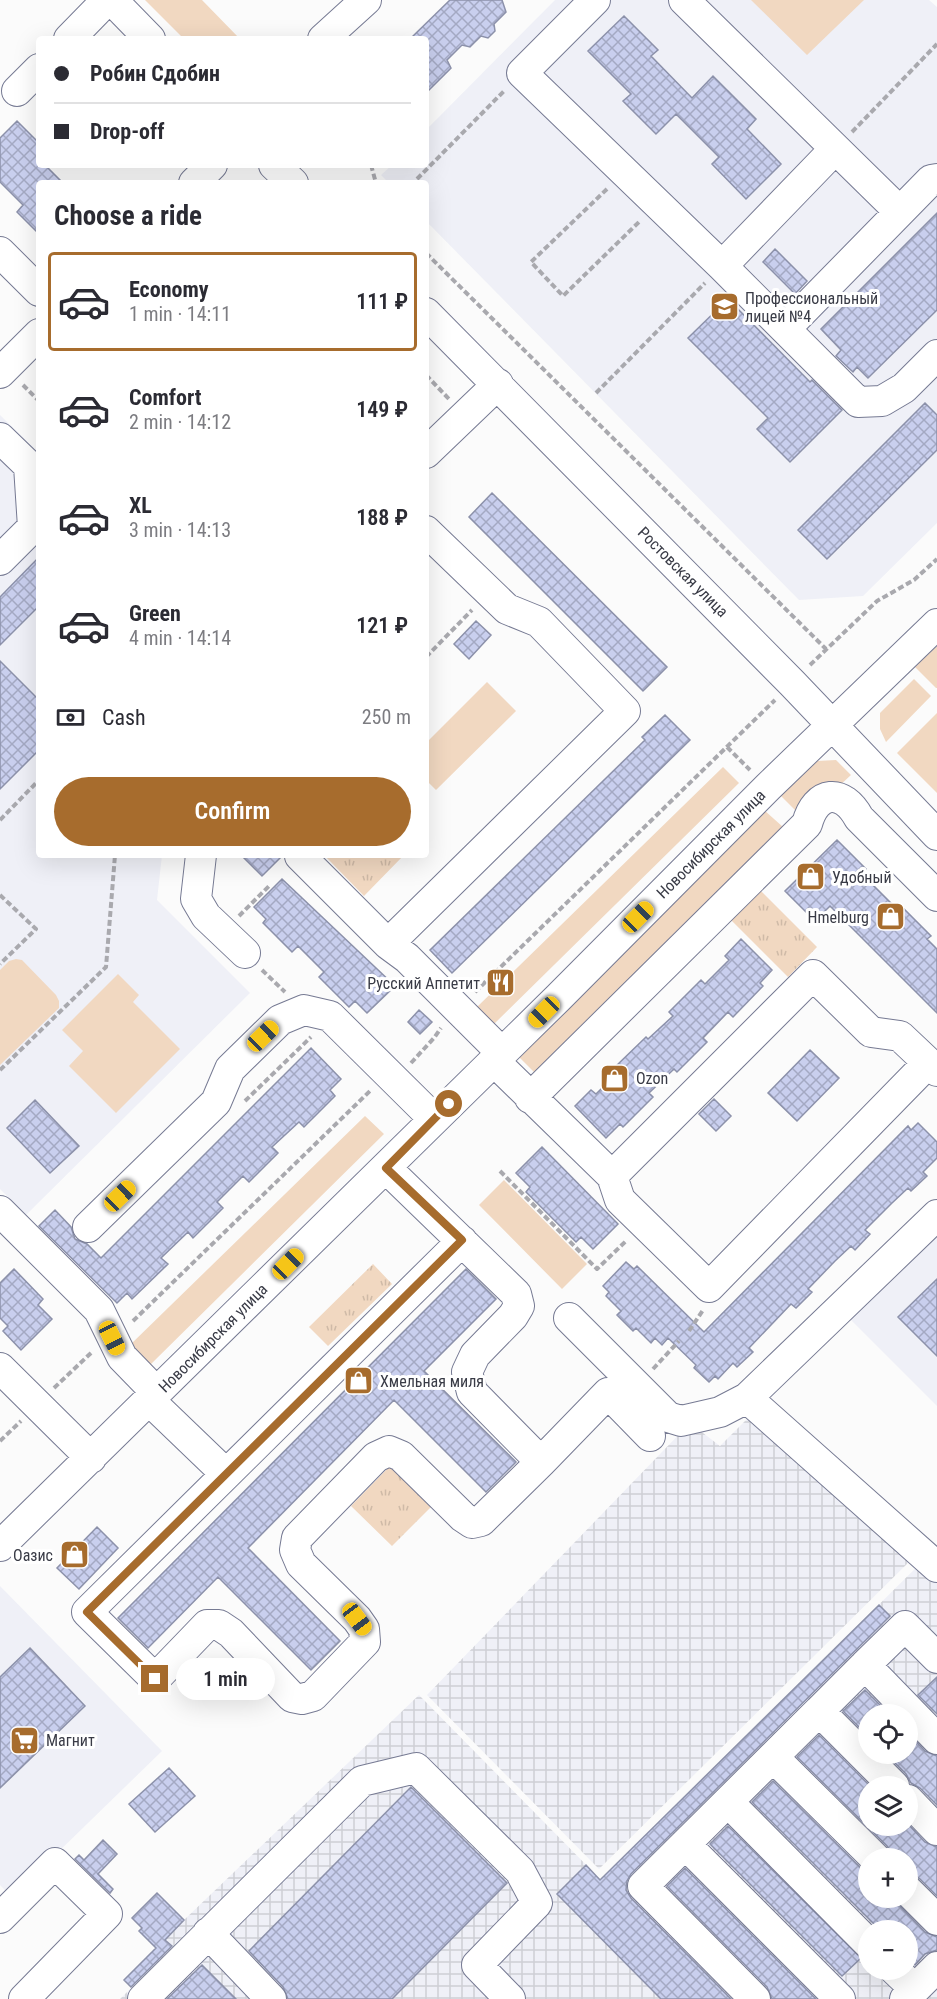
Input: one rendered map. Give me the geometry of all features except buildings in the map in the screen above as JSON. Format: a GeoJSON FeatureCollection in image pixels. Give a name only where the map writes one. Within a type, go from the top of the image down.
{"type":"FeatureCollection","features":[{"type":"Feature","properties":{"kind":"street"},"geometry":{"type":"LineString","coordinates":[[72,36],[110,0],[147,36]]}},
{"type":"Feature","properties":{"kind":"street"},"geometry":{"type":"LineString","coordinates":[[326,36],[366,0]]}},
{"type":"Feature","properties":{"kind":"street"},"geometry":{"type":"LineString","coordinates":[[595,0],[522,73],[722,266],[858,402],[882,401],[904,388],[937,355]]}},
{"type":"Feature","properties":{"kind":"street"},"geometry":{"type":"LineString","coordinates":[[684,0],[899,212]]}},
{"type":"Feature","properties":{"kind":"street"},"geometry":{"type":"LineString","coordinates":[[17,91],[36,72]]}},
{"type":"Feature","properties":{"kind":"street"},"geometry":{"type":"LineString","coordinates":[[722,266],[835,149]]}},
{"type":"Feature","properties":{"kind":"street"},"geometry":{"type":"LineString","coordinates":[[197,180],[209,168]]}},
{"type":"Feature","properties":{"kind":"street"},"geometry":{"type":"LineString","coordinates":[[277,168],[290,180]]}},
{"type":"Feature","properties":{"kind":"street"},"geometry":{"type":"LineString","coordinates":[[785,328],[931,180],[937,179]]}},
{"type":"Feature","properties":{"kind":"street"},"geometry":{"type":"LineString","coordinates":[[0,252],[36,288]]}},
{"type":"Feature","properties":{"kind":"street","name":"Ростовская улица"},"geometry":{"type":"LineString","coordinates":[[429,316],[498,384],[783,693],[832,725],[937,835]]}},
{"type":"Feature","properties":{"kind":"street"},"geometry":{"type":"LineString","coordinates":[[0,373],[36,337]]}},
{"type":"Feature","properties":{"kind":"street"},"geometry":{"type":"LineString","coordinates":[[429,450],[498,384]]}},
{"type":"Feature","properties":{"kind":"street"},"geometry":{"type":"LineString","coordinates":[[0,438],[29,466],[33,526],[0,560]]}},
{"type":"Feature","properties":{"kind":"street"},"geometry":{"type":"LineString","coordinates":[[388,944],[625,711],[539,622],[507,609],[429,534]]}},
{"type":"Feature","properties":{"kind":"street","name":"Новосибирская улица"},"geometry":{"type":"LineString","coordinates":[[0,1546],[386,1168],[768,787],[937,624]]}},
{"type":"Feature","properties":{"kind":"street"},"geometry":{"type":"LineString","coordinates":[[530,1098],[807,824],[816,803],[824,798],[840,798],[851,806],[859,818],[937,896]]}},
{"type":"Feature","properties":{"kind":"street"},"geometry":{"type":"LineString","coordinates":[[878,836],[910,807]]}},
{"type":"Feature","properties":{"kind":"street"},"geometry":{"type":"LineString","coordinates":[[201,858],[196,899],[206,915],[244,953]]}},
{"type":"Feature","properties":{"kind":"street"},"geometry":{"type":"LineString","coordinates":[[302,858],[388,944],[407,958],[498,1057],[530,1098],[612,1176],[620,1200],[709,1287],[932,1067],[900,1035],[871,1032],[813,975],[612,1176]]}},
{"type":"Feature","properties":{"kind":"street"},"geometry":{"type":"LineString","coordinates":[[88,1227],[216,1102],[230,1069],[280,1020],[310,1021],[330,1017],[434,1119]]}},
{"type":"Feature","properties":{"kind":"street"},"geometry":{"type":"LineString","coordinates":[[386,1168],[516,1294],[519,1306],[513,1316],[475,1354],[467,1372],[472,1392],[541,1462]]}},
{"type":"Feature","properties":{"kind":"street"},"geometry":{"type":"LineString","coordinates":[[0,1211],[99,1310],[122,1357],[153,1397],[226,1474]]}},
{"type":"Feature","properties":{"kind":"street"},"geometry":{"type":"LineString","coordinates":[[568,1318],[668,1417],[681,1421],[720,1412],[747,1398],[937,1215]]}},
{"type":"Feature","properties":{"kind":"street"},"geometry":{"type":"LineString","coordinates":[[462,1240],[87,1612],[155,1679],[207,1625],[219,1625],[231,1633],[292,1697],[302,1699],[313,1696],[365,1642],[364,1629],[357,1619],[302,1564],[295,1550],[297,1538],[375,1457],[389,1451],[400,1456],[472,1523],[481,1521],[608,1393],[650,1436]]}},
{"type":"Feature","properties":{"kind":"street"},"geometry":{"type":"LineString","coordinates":[[0,1368],[91,1458]]}},
{"type":"Feature","properties":{"kind":"street"},"geometry":{"type":"LineString","coordinates":[[747,1398],[937,1567]]}},
{"type":"Feature","properties":{"kind":"street"},"geometry":{"type":"LineString","coordinates":[[755,1999],[643,1886],[905,1626],[937,1658]]}},
{"type":"Feature","properties":{"kind":"street"},"geometry":{"type":"LineString","coordinates":[[865,1665],[937,1740]]}},
{"type":"Feature","properties":{"kind":"street"},"geometry":{"type":"LineString","coordinates":[[819,1711],[884,1776]]}},
{"type":"Feature","properties":{"kind":"street"},"geometry":{"type":"LineString","coordinates":[[773,1757],[865,1848]]}},
{"type":"Feature","properties":{"kind":"street"},"geometry":{"type":"LineString","coordinates":[[143,1999],[362,1781],[416,1768],[520,1871],[537,1903],[477,1965],[510,1999]]}},
{"type":"Feature","properties":{"kind":"street"},"geometry":{"type":"LineString","coordinates":[[728,1802],[858,1933]]}},
{"type":"Feature","properties":{"kind":"street"},"geometry":{"type":"LineString","coordinates":[[918,1810],[937,1830]]}},
{"type":"Feature","properties":{"kind":"street"},"geometry":{"type":"LineString","coordinates":[[685,1844],[840,1999]]}},
{"type":"Feature","properties":{"kind":"street"},"geometry":{"type":"LineString","coordinates":[[0,1918],[55,1863],[106,1914],[24,1999]]}},
{"type":"Feature","properties":{"kind":"street"},"geometry":{"type":"LineString","coordinates":[[918,1901],[937,1920]]}},
{"type":"Feature","properties":{"kind":"street"},"geometry":{"type":"LineString","coordinates":[[208,1934],[271,1999]]}},
{"type":"Feature","properties":{"kind":"street"},"geometry":{"type":"LineString","coordinates":[[905,1986],[937,1967]]}},
{"type":"Feature","properties":{"kind":"path"},"geometry":{"type":"LineString","coordinates":[[835,149],[937,44]]}},
{"type":"Feature","properties":{"kind":"path"},"geometry":{"type":"LineString","coordinates":[[429,167],[522,73]]}},
{"type":"Feature","properties":{"kind":"path"},"geometry":{"type":"LineString","coordinates":[[417,179],[428,168]]}},
{"type":"Feature","properties":{"kind":"path"},"geometry":{"type":"LineString","coordinates":[[624,171],[531,262],[563,296],[658,204]]}},
{"type":"Feature","properties":{"kind":"path"},"geometry":{"type":"LineString","coordinates":[[429,256],[826,649]]}},
{"type":"Feature","properties":{"kind":"path"},"geometry":{"type":"LineString","coordinates":[[596,393],[722,266]]}},
{"type":"Feature","properties":{"kind":"path"},"geometry":{"type":"LineString","coordinates":[[429,378],[466,415]]}},
{"type":"Feature","properties":{"kind":"path"},"geometry":{"type":"LineString","coordinates":[[472,994],[877,601],[914,580],[937,558]]}},
{"type":"Feature","properties":{"kind":"path"},"geometry":{"type":"LineString","coordinates":[[429,654],[490,592]]}},
{"type":"Feature","properties":{"kind":"path"},"geometry":{"type":"LineString","coordinates":[[765,694],[783,693]]}},
{"type":"Feature","properties":{"kind":"path"},"geometry":{"type":"LineString","coordinates":[[0,820],[36,783]]}},
{"type":"Feature","properties":{"kind":"path"},"geometry":{"type":"LineString","coordinates":[[0,1070],[106,967],[115,858]]}},
{"type":"Feature","properties":{"kind":"path"},"geometry":{"type":"LineString","coordinates":[[223,932],[270,885]]}},
{"type":"Feature","properties":{"kind":"path"},"geometry":{"type":"LineString","coordinates":[[0,895],[36,929],[0,964]]}},
{"type":"Feature","properties":{"kind":"path"},"geometry":{"type":"LineString","coordinates":[[240,1107],[310,1021],[244,953]]}},
{"type":"Feature","properties":{"kind":"path"},"geometry":{"type":"LineString","coordinates":[[0,1442],[110,1333],[127,1327],[373,1087]]}},
{"type":"Feature","properties":{"kind":"path"},"geometry":{"type":"LineString","coordinates":[[500,1171],[597,1269],[630,1237]]}},
{"type":"Feature","properties":{"kind":"path"},"geometry":{"type":"LineString","coordinates":[[689,1331],[705,1308]]}},
{"type":"Feature","properties":{"kind":"path"},"geometry":{"type":"LineString","coordinates":[[637,1386],[679,1341]]}},
{"type":"Feature","properties":{"kind":"shaded area","name":"Профессиональный лицей №4"},"geometry":{"type":"Polygon","coordinates":[[[555,0],[929,0],[937,7],[937,523],[863,596],[799,600],[429,224],[429,180],[386,180],[381,175],[389,168],[429,168],[429,127],[555,0]]]}},
{"type":"Feature","properties":{"kind":"shaded area"},"geometry":{"type":"Polygon","coordinates":[[[0,415],[36,450],[36,858],[162,858],[157,900],[250,993],[26,1215],[0,1189],[0,415]]]}},
{"type":"Feature","properties":{"kind":"shaded area"},"geometry":{"type":"Polygon","coordinates":[[[937,1227],[937,1406],[847,1316],[937,1227]]]}},
{"type":"Feature","properties":{"kind":"shaded area"},"geometry":{"type":"Polygon","coordinates":[[[755,1411],[912,1559],[599,1869],[427,1695],[690,1423],[720,1446],[755,1411]]]}},
{"type":"Feature","properties":{"kind":"shaded area"},"geometry":{"type":"Polygon","coordinates":[[[937,1547],[937,1999],[120,1999],[131,1988],[124,1980],[419,1695],[601,1880],[937,1547]]]}},
{"type":"Feature","properties":{"kind":"shaded area"},"geometry":{"type":"Polygon","coordinates":[[[0,1586],[162,1751],[12,1897],[0,1885],[0,1586]]]}},
{"type":"Feature","properties":{"kind":"green space"},"geometry":{"type":"Polygon","coordinates":[[[145,0],[202,0],[237,36],[181,36],[145,0]]]}},
{"type":"Feature","properties":{"kind":"green space"},"geometry":{"type":"Polygon","coordinates":[[[751,0],[864,0],[807,55],[751,0]]]}},
{"type":"Feature","properties":{"kind":"green space"},"geometry":{"type":"Polygon","coordinates":[[[937,646],[937,688],[936,688],[915,667],[937,646]]]}},
{"type":"Feature","properties":{"kind":"green space"},"geometry":{"type":"Polygon","coordinates":[[[914,679],[931,696],[886,742],[880,729],[880,713],[914,679]]]}},
{"type":"Feature","properties":{"kind":"green space"},"geometry":{"type":"Polygon","coordinates":[[[487,682],[516,711],[436,790],[429,783],[429,740],[487,682]]]}},
{"type":"Feature","properties":{"kind":"green space"},"geometry":{"type":"Polygon","coordinates":[[[937,713],[937,793],[897,753],[937,713]]]}},
{"type":"Feature","properties":{"kind":"green space"},"geometry":{"type":"Polygon","coordinates":[[[836,760],[851,775],[838,787],[799,814],[780,795],[817,761],[836,760]]]}},
{"type":"Feature","properties":{"kind":"green space"},"geometry":{"type":"Polygon","coordinates":[[[723,767],[739,783],[494,1024],[477,1007],[723,767]]]}},
{"type":"Feature","properties":{"kind":"green space"},"geometry":{"type":"Polygon","coordinates":[[[764,810],[783,827],[536,1074],[517,1055],[764,810]]]}},
{"type":"Feature","properties":{"kind":"green space"},"geometry":{"type":"Polygon","coordinates":[[[327,858],[401,858],[364,896],[327,858]]]}},
{"type":"Feature","properties":{"kind":"green space"},"geometry":{"type":"Polygon","coordinates":[[[757,887],[817,947],[788,977],[727,916],[757,887]]]}},
{"type":"Feature","properties":{"kind":"green space"},"geometry":{"type":"Polygon","coordinates":[[[22,960],[56,995],[59,1008],[0,1065],[0,970],[9,961],[22,960]]]}},
{"type":"Feature","properties":{"kind":"green space"},"geometry":{"type":"Polygon","coordinates":[[[118,974],[139,995],[133,1002],[180,1049],[116,1113],[69,1066],[83,1051],[62,1030],[118,974]]]}},
{"type":"Feature","properties":{"kind":"green space"},"geometry":{"type":"Polygon","coordinates":[[[365,1116],[384,1134],[150,1365],[130,1345],[365,1116]]]}},
{"type":"Feature","properties":{"kind":"green space"},"geometry":{"type":"Polygon","coordinates":[[[504,1180],[587,1264],[562,1289],[479,1205],[504,1180]]]}},
{"type":"Feature","properties":{"kind":"green space"},"geometry":{"type":"Polygon","coordinates":[[[373,1264],[392,1284],[328,1346],[309,1327],[373,1264]]]}},
{"type":"Feature","properties":{"kind":"green space"},"geometry":{"type":"Polygon","coordinates":[[[390,1466],[431,1507],[392,1546],[351,1506],[390,1466]]]}},
{"type":"Feature","properties":{"kind":"place","name":"Профессиональный лицей №4"},"geometry":{"type":"Point","coordinates":[724,307]}},
{"type":"Feature","properties":{"kind":"place","name":"Удобный"},"geometry":{"type":"Point","coordinates":[811,877]}},
{"type":"Feature","properties":{"kind":"place","name":"Hmelburg"},"geometry":{"type":"Point","coordinates":[890,917]}},
{"type":"Feature","properties":{"kind":"place","name":"Русский Аппетит"},"geometry":{"type":"Point","coordinates":[501,983]}},
{"type":"Feature","properties":{"kind":"place","name":"Ozon"},"geometry":{"type":"Point","coordinates":[615,1078]}},
{"type":"Feature","properties":{"kind":"place","name":"Хмельная миля"},"geometry":{"type":"Point","coordinates":[359,1381]}},
{"type":"Feature","properties":{"kind":"place","name":"Оазис"},"geometry":{"type":"Point","coordinates":[74,1555]}},
{"type":"Feature","properties":{"kind":"place","name":"Магнит"},"geometry":{"type":"Point","coordinates":[25,1740]}},
{"type":"Feature","properties":{"kind":"route"},"geometry":{"type":"LineString","coordinates":[[155,1679],[87,1612],[462,1240],[386,1168],[449,1104]]}}]}
